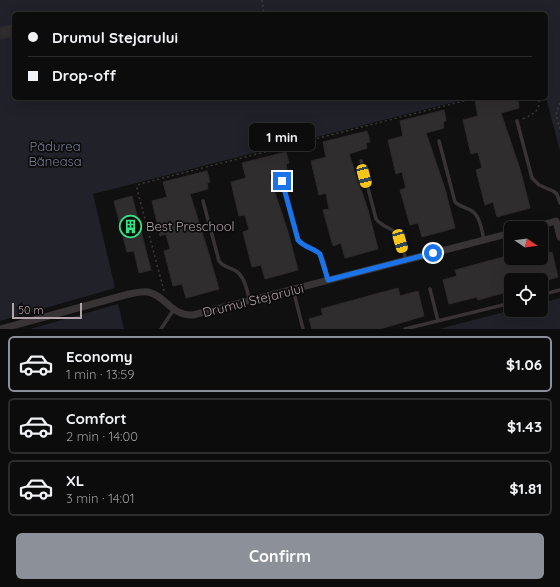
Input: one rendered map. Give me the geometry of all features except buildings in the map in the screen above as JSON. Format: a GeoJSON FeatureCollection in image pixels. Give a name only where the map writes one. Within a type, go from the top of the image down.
{"type":"FeatureCollection","features":[{"type":"Feature","properties":{"kind":"street"},"geometry":{"type":"LineString","coordinates":[[548,223],[558,220],[560,237]]}},
{"type":"Feature","properties":{"kind":"street","name":"Drumul Stejarului"},"geometry":{"type":"LineString","coordinates":[[1,329],[129,294],[144,292],[151,293],[184,315],[193,315],[504,235]]}},
{"type":"Feature","properties":{"kind":"lane"},"geometry":{"type":"LineString","coordinates":[[517,122],[532,178],[539,185],[553,191],[560,202]]}},
{"type":"Feature","properties":{"kind":"lane"},"geometry":{"type":"LineString","coordinates":[[439,141],[455,202],[459,206],[475,213],[484,240]]}},
{"type":"Feature","properties":{"kind":"lane"},"geometry":{"type":"LineString","coordinates":[[361,161],[376,219],[382,226],[396,233],[406,260]]}},
{"type":"Feature","properties":{"kind":"lane"},"geometry":{"type":"LineString","coordinates":[[282,181],[298,240],[303,245],[320,254],[328,280]]}},
{"type":"Feature","properties":{"kind":"lane"},"geometry":{"type":"LineString","coordinates":[[203,201],[220,261],[224,266],[235,270],[240,275],[250,300]]}},
{"type":"Feature","properties":{"kind":"lane"},"geometry":{"type":"LineString","coordinates":[[293,289],[303,329]]}},
{"type":"Feature","properties":{"kind":"lane"},"geometry":{"type":"LineString","coordinates":[[430,289],[438,321]]}},
{"type":"Feature","properties":{"kind":"lane"},"geometry":{"type":"LineString","coordinates":[[548,293],[560,290]]}},
{"type":"Feature","properties":{"kind":"lane"},"geometry":{"type":"LineString","coordinates":[[405,329],[504,305]]}},
{"type":"Feature","properties":{"kind":"lane"},"geometry":{"type":"LineString","coordinates":[[161,329],[174,309]]}},
{"type":"Feature","properties":{"kind":"path"},"geometry":{"type":"LineString","coordinates":[[262,0],[264,12]]}},
{"type":"Feature","properties":{"kind":"path"},"geometry":{"type":"LineString","coordinates":[[167,304],[137,186],[467,100]]}},
{"type":"Feature","properties":{"kind":"path"},"geometry":{"type":"LineString","coordinates":[[517,122],[535,113],[539,108],[539,100]]}},
{"type":"Feature","properties":{"kind":"path"},"geometry":{"type":"LineString","coordinates":[[560,103],[556,115],[560,129]]}},
{"type":"Feature","properties":{"kind":"green space","name":"Pădurea Băneasa"},"geometry":{"type":"Polygon","coordinates":[[[0,0],[560,0],[560,151],[547,100],[548,100],[548,12],[12,12],[12,100],[462,100],[93,194],[115,288],[0,321],[0,0]]]}},
{"type":"Feature","properties":{"kind":"green space"},"geometry":{"type":"Polygon","coordinates":[[[560,298],[560,329],[439,329],[504,312],[504,317],[548,317],[548,301],[560,298]]]}},
{"type":"Feature","properties":{"kind":"green space"},"geometry":{"type":"Polygon","coordinates":[[[118,304],[124,329],[30,329],[118,304]]]}},
{"type":"Feature","properties":{"kind":"place","name":"Best Preschool"},"geometry":{"type":"Point","coordinates":[130,226]}},
{"type":"Feature","properties":{"kind":"route"},"geometry":{"type":"LineString","coordinates":[[282,181],[298,240],[306,247],[320,254],[328,280],[433,253]]}}]}
